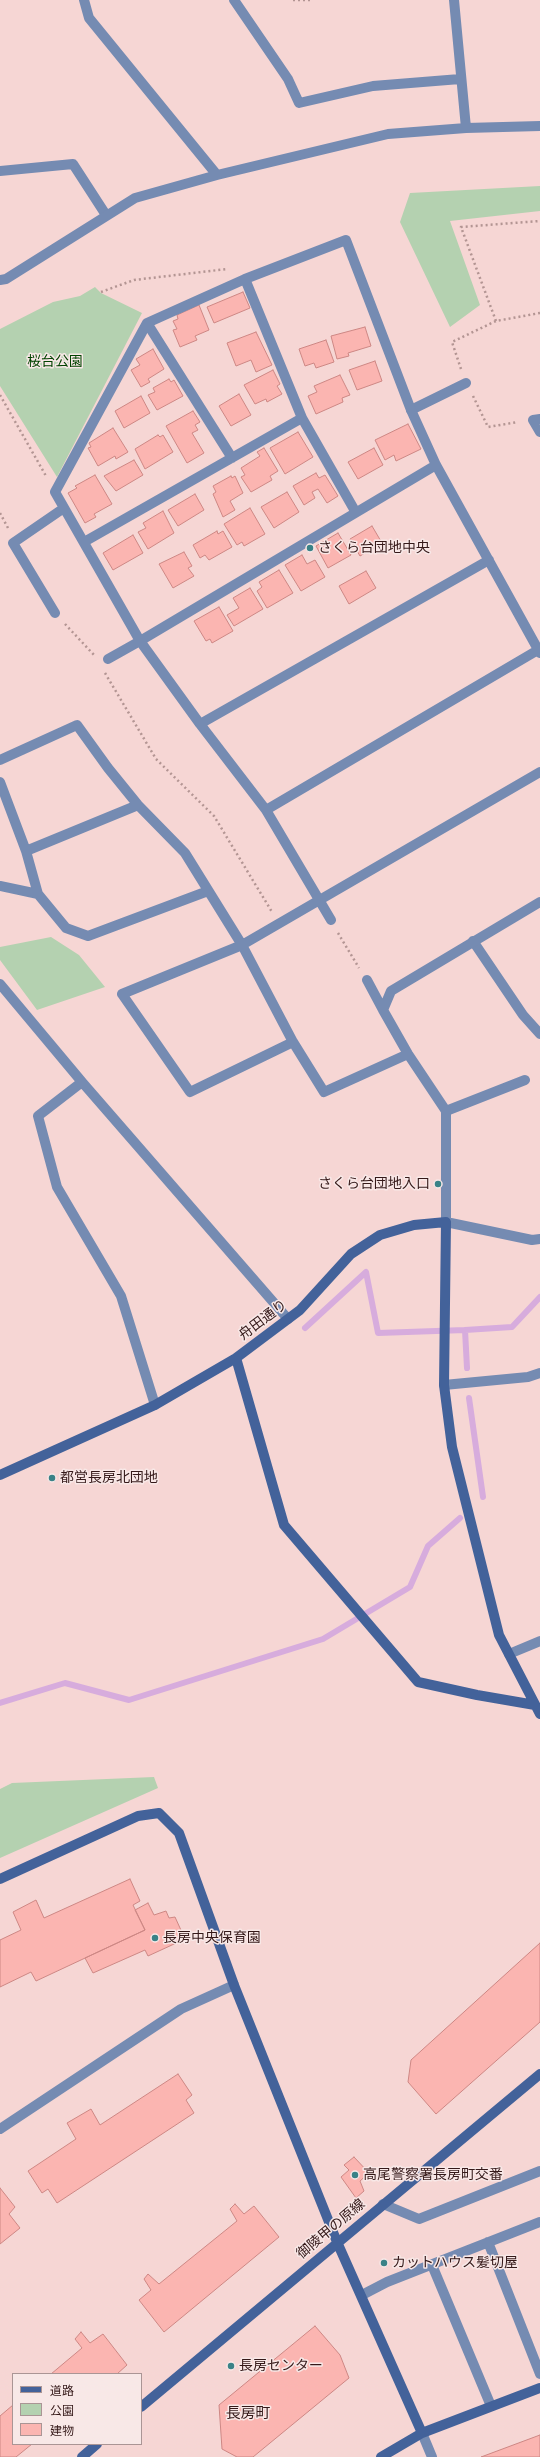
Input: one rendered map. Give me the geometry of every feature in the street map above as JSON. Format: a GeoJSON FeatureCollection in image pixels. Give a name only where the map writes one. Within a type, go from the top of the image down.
{"type":"FeatureCollection","features":[{"type":"Feature","properties":{"kind":"street"},"geometry":{"type":"LineString","coordinates":[[84,0],[89,18],[217,175]]}},
{"type":"Feature","properties":{"kind":"street"},"geometry":{"type":"LineString","coordinates":[[234,0],[288,78],[299,103],[373,86],[460,78]]}},
{"type":"Feature","properties":{"kind":"street"},"geometry":{"type":"LineString","coordinates":[[454,0],[460,78],[466,128]]}},
{"type":"Feature","properties":{"kind":"street"},"geometry":{"type":"LineString","coordinates":[[0,280],[6,279],[135,198],[217,175],[388,134],[466,128],[540,126]]}},
{"type":"Feature","properties":{"kind":"street"},"geometry":{"type":"LineString","coordinates":[[0,171],[73,164],[106,215]]}},
{"type":"Feature","properties":{"kind":"street"},"geometry":{"type":"LineString","coordinates":[[266,810],[539,651],[436,465],[411,410],[346,240],[245,279],[147,323],[56,492],[140,640],[200,724],[266,810],[331,920]]}},
{"type":"Feature","properties":{"kind":"street"},"geometry":{"type":"LineString","coordinates":[[245,279],[302,418],[355,511]]}},
{"type":"Feature","properties":{"kind":"street"},"geometry":{"type":"LineString","coordinates":[[147,323],[232,458]]}},
{"type":"Feature","properties":{"kind":"street"},"geometry":{"type":"LineString","coordinates":[[411,410],[466,383]]}},
{"type":"Feature","properties":{"kind":"street"},"geometry":{"type":"LineString","coordinates":[[84,542],[302,418]]}},
{"type":"Feature","properties":{"kind":"street"},"geometry":{"type":"LineString","coordinates":[[536,419],[540,432]]}},
{"type":"Feature","properties":{"kind":"street"},"geometry":{"type":"LineString","coordinates":[[108,659],[355,511],[436,465]]}},
{"type":"Feature","properties":{"kind":"street"},"geometry":{"type":"LineString","coordinates":[[55,613],[13,543],[64,508]]}},
{"type":"Feature","properties":{"kind":"street"},"geometry":{"type":"LineString","coordinates":[[200,724],[489,560]]}},
{"type":"Feature","properties":{"kind":"street"},"geometry":{"type":"LineString","coordinates":[[0,760],[78,725],[108,768],[138,806],[185,853],[242,945],[293,1042],[324,1092],[408,1054]]}},
{"type":"Feature","properties":{"kind":"street"},"geometry":{"type":"LineString","coordinates":[[293,1042],[190,1092],[122,994],[242,945],[540,772]]}},
{"type":"Feature","properties":{"kind":"street"},"geometry":{"type":"LineString","coordinates":[[0,782],[26,851],[38,894],[66,928],[88,936],[208,892]]}},
{"type":"Feature","properties":{"kind":"street"},"geometry":{"type":"LineString","coordinates":[[26,851],[138,806]]}},
{"type":"Feature","properties":{"kind":"street"},"geometry":{"type":"LineString","coordinates":[[0,886],[38,894]]}},
{"type":"Feature","properties":{"kind":"street"},"geometry":{"type":"LineString","coordinates":[[383,1010],[391,992],[540,902]]}},
{"type":"Feature","properties":{"kind":"street"},"geometry":{"type":"LineString","coordinates":[[473,942],[523,1015],[540,1034]]}},
{"type":"Feature","properties":{"kind":"street"},"geometry":{"type":"LineString","coordinates":[[366,980],[408,1054],[446,1111],[444,1385],[452,1447],[499,1635],[538,1709]]}},
{"type":"Feature","properties":{"kind":"street"},"geometry":{"type":"LineString","coordinates":[[0,984],[82,1082],[288,1319]]}},
{"type":"Feature","properties":{"kind":"street"},"geometry":{"type":"LineString","coordinates":[[446,1111],[525,1080]]}},
{"type":"Feature","properties":{"kind":"street"},"geometry":{"type":"LineString","coordinates":[[82,1082],[38,1116],[57,1187],[121,1296],[155,1405]]}},
{"type":"Feature","properties":{"kind":"street","name":"舟田通り"},"geometry":{"type":"LineString","coordinates":[[0,1475],[155,1405],[236,1358],[300,1310],[351,1254],[380,1235],[414,1225],[446,1222],[532,1240],[540,1239]]}},
{"type":"Feature","properties":{"kind":"street"},"geometry":{"type":"LineString","coordinates":[[236,1358],[284,1525],[418,1682],[538,1709]]}},
{"type":"Feature","properties":{"kind":"street"},"geometry":{"type":"LineString","coordinates":[[444,1385],[528,1377],[540,1373]]}},
{"type":"Feature","properties":{"kind":"street"},"geometry":{"type":"LineString","coordinates":[[509,1654],[540,1641]]}},
{"type":"Feature","properties":{"kind":"street"},"geometry":{"type":"LineString","coordinates":[[0,1879],[138,1816],[159,1813],[180,1833],[234,1985],[337,2242],[362,2295],[432,2457]]}},
{"type":"Feature","properties":{"kind":"street"},"geometry":{"type":"LineString","coordinates":[[0,2128],[180,2009],[234,1985]]}},
{"type":"Feature","properties":{"kind":"street","name":"御陵甲の原線"},"geometry":{"type":"LineString","coordinates":[[142,2406],[540,2074]]}},
{"type":"Feature","properties":{"kind":"street"},"geometry":{"type":"LineString","coordinates":[[383,2204],[419,2219],[540,2171]]}},
{"type":"Feature","properties":{"kind":"street"},"geometry":{"type":"LineString","coordinates":[[362,2295],[387,2282],[540,2222]]}},
{"type":"Feature","properties":{"kind":"street"},"geometry":{"type":"LineString","coordinates":[[488,2242],[540,2374]]}},
{"type":"Feature","properties":{"kind":"street"},"geometry":{"type":"LineString","coordinates":[[432,2264],[491,2406]]}},
{"type":"Feature","properties":{"kind":"street"},"geometry":{"type":"LineString","coordinates":[[381,2457],[422,2433],[540,2388]]}},
{"type":"Feature","properties":{"kind":"street"},"geometry":{"type":"LineString","coordinates":[[82,2457],[97,2445]]}},
{"type":"Feature","properties":{"kind":"path"},"geometry":{"type":"LineString","coordinates":[[293,0],[312,0]]}},
{"type":"Feature","properties":{"kind":"path"},"geometry":{"type":"LineString","coordinates":[[496,321],[461,227],[540,221]]}},
{"type":"Feature","properties":{"kind":"path"},"geometry":{"type":"LineString","coordinates":[[100,292],[134,280],[231,269]]}},
{"type":"Feature","properties":{"kind":"path"},"geometry":{"type":"LineString","coordinates":[[536,419],[488,427],[466,383],[452,342],[496,321],[540,313]]}},
{"type":"Feature","properties":{"kind":"path"},"geometry":{"type":"LineString","coordinates":[[0,395],[56,492]]}},
{"type":"Feature","properties":{"kind":"path"},"geometry":{"type":"LineString","coordinates":[[55,613],[96,659]]}},
{"type":"Feature","properties":{"kind":"path"},"geometry":{"type":"LineString","coordinates":[[104,672],[156,759],[214,816],[279,924]]}},
{"type":"Feature","properties":{"kind":"path"},"geometry":{"type":"LineString","coordinates":[[331,920],[366,980]]}},
{"type":"Feature","properties":{"kind":"green space"},"geometry":{"type":"Polygon","coordinates":[[[540,186],[540,211],[450,221],[480,305],[450,327],[400,222],[410,193],[540,186]]]}},
{"type":"Feature","properties":{"kind":"green space","name":"桜台公園"},"geometry":{"type":"Polygon","coordinates":[[[95,287],[101,293],[142,313],[57,477],[0,386],[0,329],[53,302],[80,296],[95,287]]]}},
{"type":"Feature","properties":{"kind":"green space"},"geometry":{"type":"Polygon","coordinates":[[[51,937],[79,955],[105,987],[37,1010],[0,960],[0,947],[51,937]]]}},
{"type":"Feature","properties":{"kind":"green space"},"geometry":{"type":"Polygon","coordinates":[[[154,1777],[158,1788],[0,1858],[0,1789],[12,1783],[154,1777]]]}},
{"type":"Feature","properties":{"kind":"building"},"geometry":{"type":"Polygon","coordinates":[[[243,292],[250,308],[214,323],[207,307],[243,292]]]}},
{"type":"Feature","properties":{"kind":"building"},"geometry":{"type":"Polygon","coordinates":[[[199,305],[209,330],[195,336],[197,340],[180,347],[173,330],[177,329],[173,321],[178,319],[177,315],[199,305]]]}},
{"type":"Feature","properties":{"kind":"building"},"geometry":{"type":"Polygon","coordinates":[[[365,327],[371,346],[348,353],[349,356],[337,359],[331,336],[365,327]]]}},
{"type":"Feature","properties":{"kind":"building"},"geometry":{"type":"Polygon","coordinates":[[[256,332],[272,365],[256,372],[251,360],[236,366],[227,343],[256,332]]]}},
{"type":"Feature","properties":{"kind":"building"},"geometry":{"type":"Polygon","coordinates":[[[326,340],[334,362],[316,368],[314,363],[305,366],[299,349],[326,340]]]}},
{"type":"Feature","properties":{"kind":"building"},"geometry":{"type":"Polygon","coordinates":[[[153,349],[164,369],[148,379],[150,382],[141,387],[131,370],[140,365],[136,359],[153,349]]]}},
{"type":"Feature","properties":{"kind":"building"},"geometry":{"type":"Polygon","coordinates":[[[375,361],[382,381],[357,390],[349,370],[375,361]]]}},
{"type":"Feature","properties":{"kind":"building"},"geometry":{"type":"Polygon","coordinates":[[[273,370],[280,384],[277,386],[282,394],[267,402],[266,399],[255,404],[244,385],[273,370]]]}},
{"type":"Feature","properties":{"kind":"building"},"geometry":{"type":"Polygon","coordinates":[[[340,375],[350,395],[342,398],[343,402],[316,414],[308,396],[317,392],[314,386],[340,375]]]}},
{"type":"Feature","properties":{"kind":"building"},"geometry":{"type":"Polygon","coordinates":[[[169,379],[171,382],[174,380],[183,396],[157,410],[148,395],[155,392],[153,388],[169,379]]]}},
{"type":"Feature","properties":{"kind":"building"},"geometry":{"type":"Polygon","coordinates":[[[239,394],[251,415],[231,426],[219,406],[239,394]]]}},
{"type":"Feature","properties":{"kind":"building"},"geometry":{"type":"Polygon","coordinates":[[[141,396],[150,413],[124,428],[115,411],[141,396]]]}},
{"type":"Feature","properties":{"kind":"building"},"geometry":{"type":"Polygon","coordinates":[[[193,411],[200,422],[195,425],[198,430],[192,433],[204,453],[187,463],[166,426],[193,411]]]}},
{"type":"Feature","properties":{"kind":"building"},"geometry":{"type":"Polygon","coordinates":[[[408,424],[421,449],[396,461],[394,455],[385,460],[375,440],[408,424]]]}},
{"type":"Feature","properties":{"kind":"building"},"geometry":{"type":"Polygon","coordinates":[[[113,428],[128,452],[116,459],[115,456],[98,466],[88,448],[91,447],[89,443],[113,428]]]}},
{"type":"Feature","properties":{"kind":"building"},"geometry":{"type":"Polygon","coordinates":[[[298,432],[313,457],[285,474],[270,448],[298,432]]]}},
{"type":"Feature","properties":{"kind":"building"},"geometry":{"type":"Polygon","coordinates":[[[158,435],[160,437],[163,435],[173,452],[145,469],[135,449],[158,435]]]}},
{"type":"Feature","properties":{"kind":"building"},"geometry":{"type":"Polygon","coordinates":[[[264,448],[278,471],[270,476],[272,480],[251,492],[241,477],[245,475],[241,468],[260,456],[257,452],[264,448]]]}},
{"type":"Feature","properties":{"kind":"building"},"geometry":{"type":"Polygon","coordinates":[[[374,448],[383,465],[358,479],[348,462],[374,448]]]}},
{"type":"Feature","properties":{"kind":"building"},"geometry":{"type":"Polygon","coordinates":[[[134,460],[143,475],[116,491],[104,476],[134,460]]]}},
{"type":"Feature","properties":{"kind":"building"},"geometry":{"type":"Polygon","coordinates":[[[316,473],[319,478],[325,475],[338,496],[327,503],[318,489],[312,492],[315,498],[304,505],[293,486],[316,473]]]}},
{"type":"Feature","properties":{"kind":"building"},"geometry":{"type":"Polygon","coordinates":[[[95,475],[112,504],[94,514],[96,517],[85,523],[68,493],[77,488],[75,486],[95,475]]]}},
{"type":"Feature","properties":{"kind":"building"},"geometry":{"type":"Polygon","coordinates":[[[231,476],[232,478],[235,476],[243,493],[230,501],[235,510],[223,517],[213,494],[216,492],[213,486],[231,476]]]}},
{"type":"Feature","properties":{"kind":"building"},"geometry":{"type":"Polygon","coordinates":[[[287,492],[299,512],[274,528],[261,507],[287,492]]]}},
{"type":"Feature","properties":{"kind":"building"},"geometry":{"type":"Polygon","coordinates":[[[195,494],[204,510],[178,526],[168,510],[195,494]]]}},
{"type":"Feature","properties":{"kind":"building"},"geometry":{"type":"Polygon","coordinates":[[[250,508],[265,534],[244,546],[242,542],[237,545],[224,524],[250,508]]]}},
{"type":"Feature","properties":{"kind":"building"},"geometry":{"type":"Polygon","coordinates":[[[163,511],[174,533],[148,549],[138,532],[146,528],[143,523],[163,511]]]}},
{"type":"Feature","properties":{"kind":"building"},"geometry":{"type":"Polygon","coordinates":[[[372,526],[382,543],[360,556],[350,539],[372,526]]]}},
{"type":"Feature","properties":{"kind":"building"},"geometry":{"type":"Polygon","coordinates":[[[217,531],[218,534],[223,531],[232,547],[209,560],[205,555],[200,558],[193,545],[217,531]]]}},
{"type":"Feature","properties":{"kind":"building"},"geometry":{"type":"Polygon","coordinates":[[[338,533],[351,555],[328,568],[316,546],[338,533]]]}},
{"type":"Feature","properties":{"kind":"building"},"geometry":{"type":"Polygon","coordinates":[[[133,535],[143,553],[113,570],[103,553],[133,535]]]}},
{"type":"Feature","properties":{"kind":"building"},"geometry":{"type":"Polygon","coordinates":[[[184,552],[192,566],[188,568],[194,576],[173,588],[159,564],[184,552]]]}},
{"type":"Feature","properties":{"kind":"building"},"geometry":{"type":"Polygon","coordinates":[[[302,555],[307,564],[315,560],[325,577],[301,591],[285,565],[302,555]]]}},
{"type":"Feature","properties":{"kind":"building"},"geometry":{"type":"Polygon","coordinates":[[[279,570],[293,593],[267,608],[257,591],[262,587],[259,582],[279,570]]]}},
{"type":"Feature","properties":{"kind":"building"},"geometry":{"type":"Polygon","coordinates":[[[366,571],[376,588],[349,604],[339,586],[366,571]]]}},
{"type":"Feature","properties":{"kind":"building"},"geometry":{"type":"Polygon","coordinates":[[[250,588],[263,609],[234,626],[227,615],[239,608],[233,598],[250,588]]]}},
{"type":"Feature","properties":{"kind":"building"},"geometry":{"type":"Polygon","coordinates":[[[219,607],[233,631],[212,643],[210,639],[206,641],[194,621],[219,607]]]}},
{"type":"Feature","properties":{"kind":"building"},"geometry":{"type":"Polygon","coordinates":[[[130,1879],[140,1901],[133,1905],[145,1930],[36,1981],[31,1972],[0,1987],[0,1940],[21,1930],[13,1912],[36,1900],[44,1918],[130,1879]]]}},
{"type":"Feature","properties":{"kind":"building"},"geometry":{"type":"Polygon","coordinates":[[[148,1903],[154,1915],[166,1911],[169,1918],[175,1917],[185,1939],[148,1956],[145,1950],[93,1973],[85,1958],[145,1930],[135,1910],[148,1903]]]}},
{"type":"Feature","properties":{"kind":"building"},"geometry":{"type":"Polygon","coordinates":[[[540,1943],[540,2022],[436,2114],[408,2082],[411,2060],[540,1943]]]}},
{"type":"Feature","properties":{"kind":"building"},"geometry":{"type":"Polygon","coordinates":[[[178,2074],[192,2095],[186,2100],[194,2113],[57,2203],[48,2189],[42,2193],[28,2171],[76,2139],[67,2123],[91,2109],[100,2125],[178,2074]]]}},
{"type":"Feature","properties":{"kind":"building","name":"高尾警察署長房町交番"},"geometry":{"type":"Polygon","coordinates":[[[354,2157],[369,2173],[360,2181],[364,2191],[356,2198],[341,2177],[349,2170],[344,2165],[354,2157]]]}},
{"type":"Feature","properties":{"kind":"building"},"geometry":{"type":"Polygon","coordinates":[[[0,2188],[15,2207],[9,2214],[20,2228],[0,2244],[0,2188]]]}},
{"type":"Feature","properties":{"kind":"building"},"geometry":{"type":"Polygon","coordinates":[[[235,2204],[244,2214],[254,2206],[279,2237],[164,2332],[139,2300],[151,2290],[144,2279],[148,2274],[159,2284],[237,2221],[230,2209],[235,2204]]]}},
{"type":"Feature","properties":{"kind":"building"},"geometry":{"type":"Polygon","coordinates":[[[315,2326],[340,2355],[349,2378],[253,2457],[237,2457],[222,2449],[219,2405],[315,2326]]]}},
{"type":"Feature","properties":{"kind":"building"},"geometry":{"type":"Polygon","coordinates":[[[81,2332],[90,2343],[103,2334],[127,2365],[118,2373],[52,2373],[82,2348],[75,2339],[81,2332]]]}},
{"type":"Feature","properties":{"kind":"building"},"geometry":{"type":"Polygon","coordinates":[[[12,2406],[12,2445],[31,2445],[16,2457],[0,2457],[0,2416],[12,2406]]]}},
{"type":"Feature","properties":{"kind":"building"},"geometry":{"type":"Polygon","coordinates":[[[540,2435],[540,2457],[481,2457],[540,2435]]]}},
{"type":"Feature","properties":{"kind":"waterway"},"geometry":{"type":"LineString","coordinates":[[305,1328],[366,1272],[378,1333],[465,1330]]}},
{"type":"Feature","properties":{"kind":"waterway"},"geometry":{"type":"LineString","coordinates":[[467,1368],[465,1330],[512,1327],[540,1297]]}},
{"type":"Feature","properties":{"kind":"waterway"},"geometry":{"type":"LineString","coordinates":[[469,1398],[483,1497]]}},
{"type":"Feature","properties":{"kind":"waterway"},"geometry":{"type":"LineString","coordinates":[[0,1703],[65,1683],[129,1700],[323,1639],[410,1587],[428,1546],[460,1518]]}},
{"type":"Feature","properties":{"kind":"place","name":"さくら台団地中央"},"geometry":{"type":"Point","coordinates":[310,548]}},
{"type":"Feature","properties":{"kind":"place","name":"さくら台団地入口"},"geometry":{"type":"Point","coordinates":[438,1184]}},
{"type":"Feature","properties":{"kind":"place","name":"都営長房北団地"},"geometry":{"type":"Point","coordinates":[52,1478]}},
{"type":"Feature","properties":{"kind":"place","name":"長房中央保育園"},"geometry":{"type":"Point","coordinates":[155,1938]}},
{"type":"Feature","properties":{"kind":"place","name":"高尾警察署長房町交番"},"geometry":{"type":"Point","coordinates":[355,2175]}},
{"type":"Feature","properties":{"kind":"place","name":"カットハウス髪切屋"},"geometry":{"type":"Point","coordinates":[384,2263]}},
{"type":"Feature","properties":{"kind":"place","name":"長房センター"},"geometry":{"type":"Point","coordinates":[231,2366]}},
{"type":"Feature","properties":{"kind":"district","name":"長房町"},"geometry":{"type":"Point","coordinates":[248,2414]}}]}
